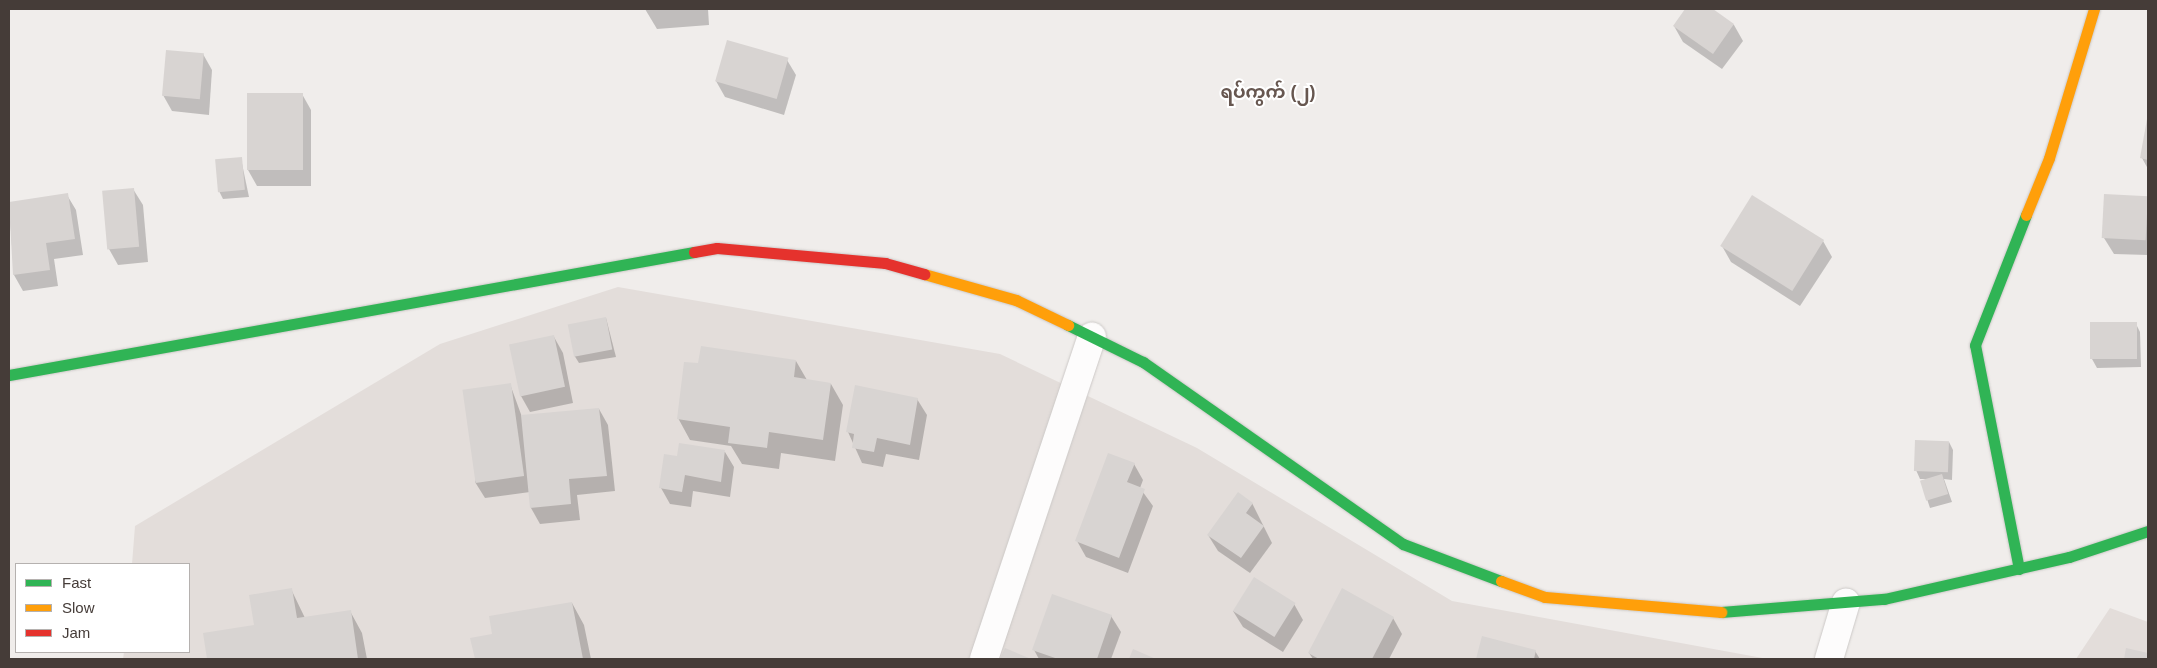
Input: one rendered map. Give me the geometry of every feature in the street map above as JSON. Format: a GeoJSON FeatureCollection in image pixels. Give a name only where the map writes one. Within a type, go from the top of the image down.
{"type":"FeatureCollection","features":[{"type":"Feature","properties":{"kind":"main road"},"geometry":{"type":"LineString","coordinates":[[2019,569],[1975,345],[2050,158],[2094,9]]}},
{"type":"Feature","properties":{"kind":"main road"},"geometry":{"type":"LineString","coordinates":[[9,375],[716,248],[885,263],[1016,300],[1143,362],[1403,544],[1545,597],[1703,613],[1884,599],[2019,569],[2148,531]]}},
{"type":"Feature","properties":{"kind":"street"},"geometry":{"type":"LineString","coordinates":[[984,659],[1092,337]]}},
{"type":"Feature","properties":{"kind":"street"},"geometry":{"type":"LineString","coordinates":[[1829,659],[1846,602]]}},
{"type":"Feature","properties":{"kind":"shaded area"},"geometry":{"type":"Polygon","coordinates":[[[618,287],[1000,354],[1197,448],[1452,601],[1768,659],[123,659],[124,653],[190,653],[190,563],[132,563],[135,526],[440,344],[618,287]]]}},
{"type":"Feature","properties":{"kind":"shaded area"},"geometry":{"type":"Polygon","coordinates":[[[2110,608],[2148,622],[2148,659],[2076,659],[2110,608]]]}},
{"type":"Feature","properties":{"kind":"building"},"geometry":{"type":"Polygon","coordinates":[[[1685,9],[1713,9],[1734,24],[1713,54],[1673,26],[1685,9]]]}},
{"type":"Feature","properties":{"kind":"building"},"geometry":{"type":"Polygon","coordinates":[[[727,40],[789,58],[777,99],[715,81],[727,40]]]}},
{"type":"Feature","properties":{"kind":"building"},"geometry":{"type":"Polygon","coordinates":[[[166,50],[204,53],[200,99],[162,96],[166,50]]]}},
{"type":"Feature","properties":{"kind":"building"},"geometry":{"type":"Polygon","coordinates":[[[247,93],[303,93],[303,170],[247,170],[247,93]]]}},
{"type":"Feature","properties":{"kind":"building"},"geometry":{"type":"Polygon","coordinates":[[[2148,119],[2148,160],[2140,158],[2148,119]]]}},
{"type":"Feature","properties":{"kind":"building"},"geometry":{"type":"Polygon","coordinates":[[[242,157],[245,190],[218,192],[215,159],[242,157]]]}},
{"type":"Feature","properties":{"kind":"building"},"geometry":{"type":"Polygon","coordinates":[[[134,188],[139,247],[107,250],[102,191],[134,188]]]}},
{"type":"Feature","properties":{"kind":"building"},"geometry":{"type":"Polygon","coordinates":[[[68,193],[75,239],[46,243],[50,270],[13,275],[9,202],[68,193]]]}},
{"type":"Feature","properties":{"kind":"building"},"geometry":{"type":"Polygon","coordinates":[[[2104,194],[2148,196],[2146,240],[2102,238],[2104,194]]]}},
{"type":"Feature","properties":{"kind":"building"},"geometry":{"type":"Polygon","coordinates":[[[1752,195],[1824,240],[1792,291],[1720,246],[1752,195]]]}},
{"type":"Feature","properties":{"kind":"building"},"geometry":{"type":"Polygon","coordinates":[[[606,317],[612,349],[574,357],[568,324],[606,317]]]}},
{"type":"Feature","properties":{"kind":"building"},"geometry":{"type":"Polygon","coordinates":[[[2090,322],[2137,322],[2137,359],[2090,359],[2090,322]]]}},
{"type":"Feature","properties":{"kind":"building"},"geometry":{"type":"Polygon","coordinates":[[[554,335],[565,387],[520,396],[509,345],[554,335]]]}},
{"type":"Feature","properties":{"kind":"building"},"geometry":{"type":"Polygon","coordinates":[[[701,346],[796,360],[794,377],[831,383],[823,440],[769,432],[767,448],[728,443],[730,427],[677,419],[684,362],[698,363],[701,346]]]}},
{"type":"Feature","properties":{"kind":"building"},"geometry":{"type":"Polygon","coordinates":[[[511,383],[524,476],[476,483],[462,390],[511,383]]]}},
{"type":"Feature","properties":{"kind":"building"},"geometry":{"type":"Polygon","coordinates":[[[855,385],[918,398],[910,445],[877,438],[874,452],[852,448],[854,434],[846,432],[855,385]]]}},
{"type":"Feature","properties":{"kind":"building"},"geometry":{"type":"Polygon","coordinates":[[[599,408],[607,476],[569,479],[571,504],[530,508],[521,415],[599,408]]]}},
{"type":"Feature","properties":{"kind":"building"},"geometry":{"type":"Polygon","coordinates":[[[1915,440],[1949,441],[1948,472],[1914,471],[1915,440]]]}},
{"type":"Feature","properties":{"kind":"building"},"geometry":{"type":"Polygon","coordinates":[[[679,443],[725,450],[721,482],[685,475],[682,492],[659,488],[664,454],[677,456],[679,443]]]}},
{"type":"Feature","properties":{"kind":"building"},"geometry":{"type":"Polygon","coordinates":[[[1108,453],[1135,463],[1127,482],[1145,489],[1119,558],[1075,541],[1108,453]]]}},
{"type":"Feature","properties":{"kind":"building"},"geometry":{"type":"Polygon","coordinates":[[[1942,474],[1948,494],[1926,501],[1920,481],[1942,474]]]}},
{"type":"Feature","properties":{"kind":"building"},"geometry":{"type":"Polygon","coordinates":[[[1238,492],[1253,503],[1246,513],[1264,526],[1241,558],[1207,535],[1238,492]]]}},
{"type":"Feature","properties":{"kind":"building"},"geometry":{"type":"Polygon","coordinates":[[[1254,577],[1296,603],[1274,637],[1233,611],[1254,577]]]}},
{"type":"Feature","properties":{"kind":"building"},"geometry":{"type":"Polygon","coordinates":[[[292,588],[297,618],[351,610],[358,659],[207,659],[203,633],[254,625],[249,595],[292,588]]]}},
{"type":"Feature","properties":{"kind":"building"},"geometry":{"type":"Polygon","coordinates":[[[1342,588],[1394,617],[1372,659],[1319,659],[1308,653],[1342,588]]]}},
{"type":"Feature","properties":{"kind":"building"},"geometry":{"type":"Polygon","coordinates":[[[1052,594],[1112,615],[1097,659],[1058,659],[1032,650],[1052,594]]]}},
{"type":"Feature","properties":{"kind":"building"},"geometry":{"type":"Polygon","coordinates":[[[572,602],[583,659],[475,659],[470,638],[492,634],[489,616],[572,602]]]}},
{"type":"Feature","properties":{"kind":"building"},"geometry":{"type":"Polygon","coordinates":[[[1482,636],[1536,650],[1534,659],[1476,659],[1482,636]]]}},
{"type":"Feature","properties":{"kind":"building"},"geometry":{"type":"Polygon","coordinates":[[[1005,648],[1031,659],[1000,659],[1005,648]]]}},
{"type":"Feature","properties":{"kind":"building"},"geometry":{"type":"Polygon","coordinates":[[[2126,648],[2148,653],[2148,659],[2124,659],[2126,648]]]}},
{"type":"Feature","properties":{"kind":"building"},"geometry":{"type":"Polygon","coordinates":[[[1133,649],[1156,659],[1129,659],[1133,649]]]}},
{"type":"Feature","properties":{"kind":"traffic: fast"},"geometry":{"type":"LineString","coordinates":[[2019,569],[1975,345],[2026,215]]}},
{"type":"Feature","properties":{"kind":"traffic: fast"},"geometry":{"type":"LineString","coordinates":[[9,375],[694,252]]}},
{"type":"Feature","properties":{"kind":"traffic: fast"},"geometry":{"type":"LineString","coordinates":[[1068,325],[1143,362],[1403,544],[1501,581]]}},
{"type":"Feature","properties":{"kind":"traffic: fast"},"geometry":{"type":"LineString","coordinates":[[1721,612],[1884,599],[2069,557],[2148,531]]}},
{"type":"Feature","properties":{"kind":"traffic: slow"},"geometry":{"type":"LineString","coordinates":[[2026,215],[2049,158],[2094,9]]}},
{"type":"Feature","properties":{"kind":"traffic: slow"},"geometry":{"type":"LineString","coordinates":[[924,274],[1016,300],[1068,325]]}},
{"type":"Feature","properties":{"kind":"traffic: slow"},"geometry":{"type":"LineString","coordinates":[[1501,581],[1545,597],[1721,612]]}},
{"type":"Feature","properties":{"kind":"traffic: jam"},"geometry":{"type":"LineString","coordinates":[[694,252],[717,248],[885,263],[924,274]]}},
{"type":"Feature","properties":{"kind":"district","name":"ရပ်ကွက် (၂)"},"geometry":{"type":"Point","coordinates":[1268,92]}}]}
